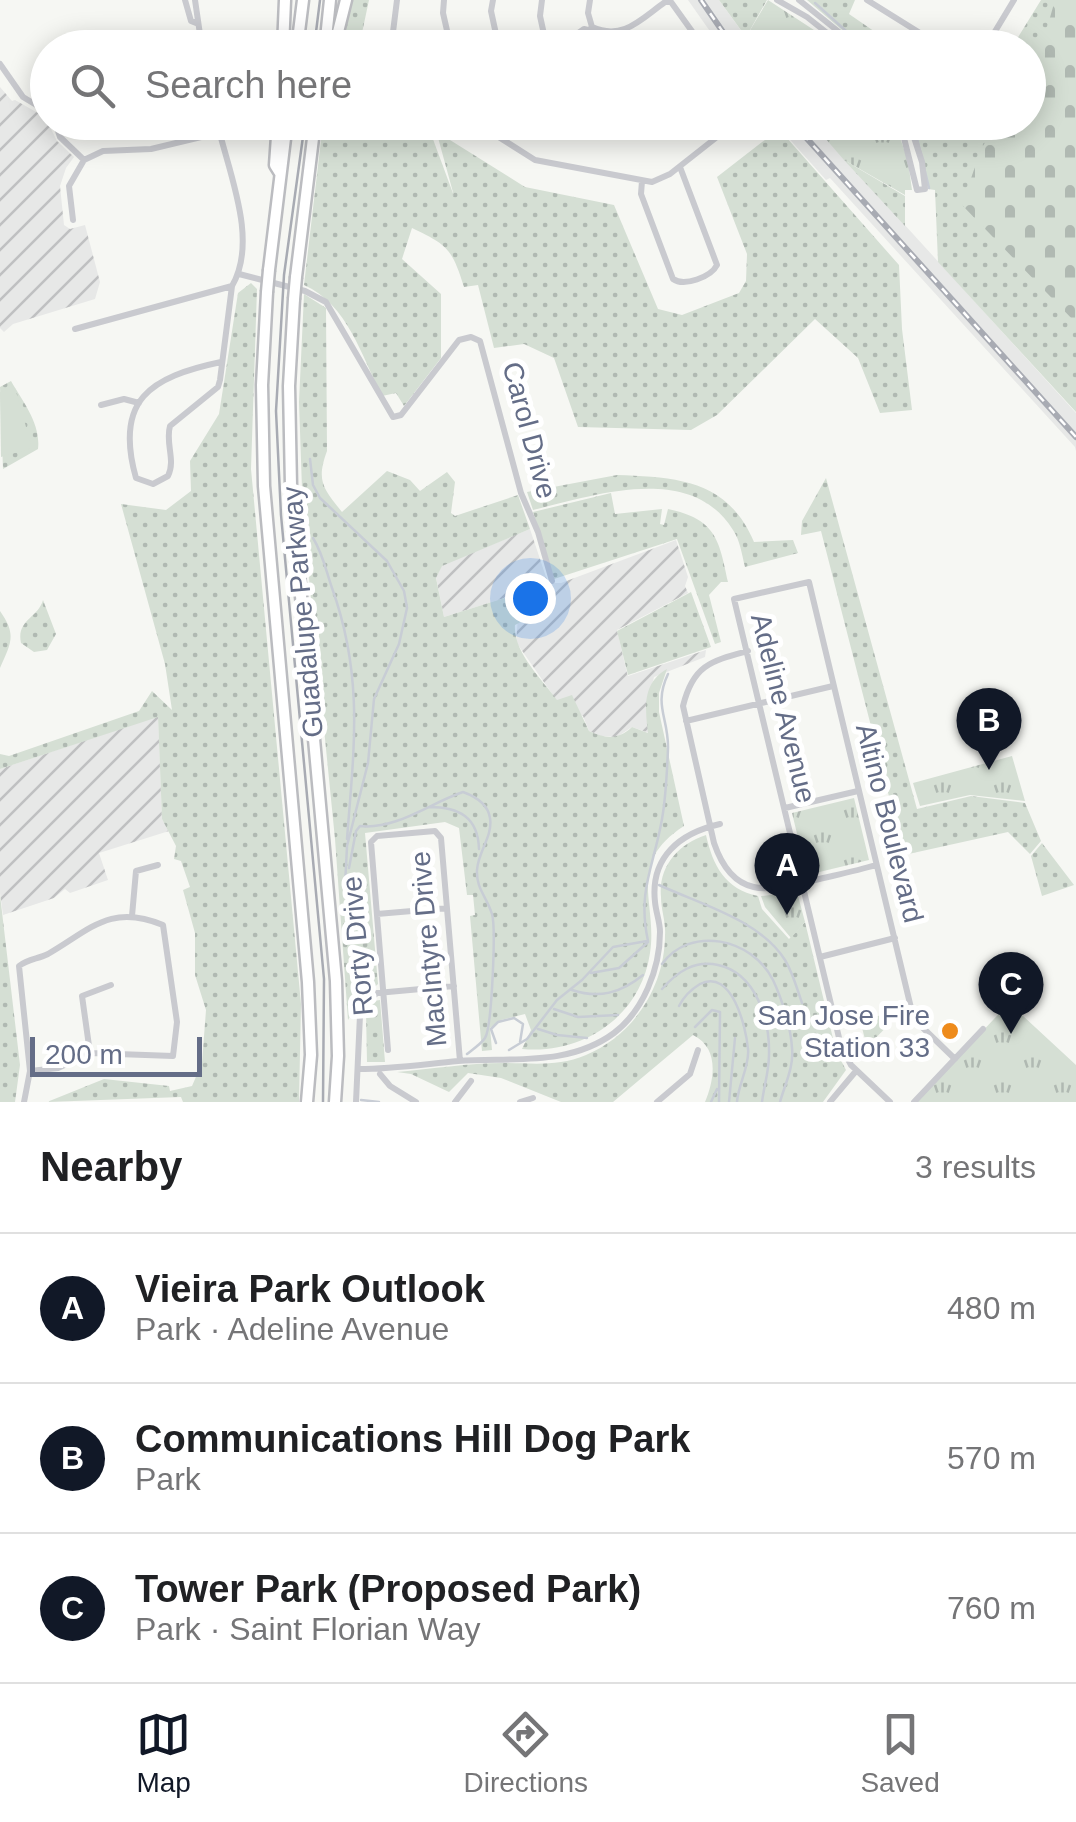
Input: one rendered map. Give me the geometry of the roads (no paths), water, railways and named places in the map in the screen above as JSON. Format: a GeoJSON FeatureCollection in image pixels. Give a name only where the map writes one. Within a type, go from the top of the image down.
{"type":"FeatureCollection","features":[{"type":"Feature","properties":{"kind":"highway"},"geometry":{"type":"LineString","coordinates":[[326,30],[330,0]]}},
{"type":"Feature","properties":{"kind":"highway"},"geometry":{"type":"LineString","coordinates":[[338,30],[346,0]]}},
{"type":"Feature","properties":{"kind":"highway"},"geometry":{"type":"LineString","coordinates":[[284,30],[285,4]]}},
{"type":"Feature","properties":{"kind":"highway"},"geometry":{"type":"LineString","coordinates":[[299,30],[302,4]]}},
{"type":"Feature","properties":{"kind":"highway","name":"Guadalupe Parkway"},"geometry":{"type":"LineString","coordinates":[[281,140],[281,174],[267,292],[261,435],[308,982],[308,1100]]}},
{"type":"Feature","properties":{"kind":"highway","name":"Guadalupe Parkway"},"geometry":{"type":"LineString","coordinates":[[312,140],[294,299],[288,398],[290,486],[336,993],[335,1096]]}},
{"type":"Feature","properties":{"kind":"street"},"geometry":{"type":"LineString","coordinates":[[186,0],[198,30]]}},
{"type":"Feature","properties":{"kind":"street"},"geometry":{"type":"LineString","coordinates":[[196,0],[200,18],[196,23]]}},
{"type":"Feature","properties":{"kind":"street"},"geometry":{"type":"LineString","coordinates":[[394,30],[396,0]]}},
{"type":"Feature","properties":{"kind":"street"},"geometry":{"type":"LineString","coordinates":[[444,0],[447,30]]}},
{"type":"Feature","properties":{"kind":"street"},"geometry":{"type":"LineString","coordinates":[[493,0],[490,11],[495,30]]}},
{"type":"Feature","properties":{"kind":"street"},"geometry":{"type":"LineString","coordinates":[[542,0],[543,30]]}},
{"type":"Feature","properties":{"kind":"street"},"geometry":{"type":"LineString","coordinates":[[590,0],[590,28]]}},
{"type":"Feature","properties":{"kind":"street"},"geometry":{"type":"LineString","coordinates":[[777,0],[826,30]]}},
{"type":"Feature","properties":{"kind":"street"},"geometry":{"type":"LineString","coordinates":[[799,0],[836,30]]}},
{"type":"Feature","properties":{"kind":"street"},"geometry":{"type":"LineString","coordinates":[[867,0],[915,30]]}},
{"type":"Feature","properties":{"kind":"street"},"geometry":{"type":"LineString","coordinates":[[996,30],[1014,0]]}},
{"type":"Feature","properties":{"kind":"street"},"geometry":{"type":"LineString","coordinates":[[628,30],[668,1],[693,30]]}},
{"type":"Feature","properties":{"kind":"street"},"geometry":{"type":"LineString","coordinates":[[583,30],[601,30]]}},
{"type":"Feature","properties":{"kind":"street"},"geometry":{"type":"LineString","coordinates":[[0,64],[30,101]]}},
{"type":"Feature","properties":{"kind":"street"},"geometry":{"type":"LineString","coordinates":[[63,140],[84,160]]}},
{"type":"Feature","properties":{"kind":"street"},"geometry":{"type":"LineString","coordinates":[[73,220],[69,186],[84,160],[103,152],[151,149],[192,140]]}},
{"type":"Feature","properties":{"kind":"street"},"geometry":{"type":"LineString","coordinates":[[221,140],[242,227],[239,274],[232,286],[218,386],[170,426],[170,472],[162,481],[153,484],[136,478],[129,453],[130,424],[150,390],[167,377],[221,362]]}},
{"type":"Feature","properties":{"kind":"street"},"geometry":{"type":"LineString","coordinates":[[503,140],[535,160],[642,181],[660,180],[713,140]]}},
{"type":"Feature","properties":{"kind":"street"},"geometry":{"type":"LineString","coordinates":[[904,140],[917,190],[926,189],[914,140]]}},
{"type":"Feature","properties":{"kind":"street"},"geometry":{"type":"LineString","coordinates":[[642,181],[640,194],[673,279],[685,283],[712,272],[717,264],[680,166]]}},
{"type":"Feature","properties":{"kind":"street","name":"Carol Drive"},"geometry":{"type":"LineString","coordinates":[[239,274],[305,291],[326,302],[394,416],[402,414],[459,340],[471,336],[480,342],[521,493],[538,532],[552,581]]}},
{"type":"Feature","properties":{"kind":"street"},"geometry":{"type":"LineString","coordinates":[[74,328],[232,286]]}},
{"type":"Feature","properties":{"kind":"street"},"geometry":{"type":"LineString","coordinates":[[102,405],[124,398],[140,404]]}},
{"type":"Feature","properties":{"kind":"street","name":"Altino Boulevard"},"geometry":{"type":"LineString","coordinates":[[734,599],[808,582],[915,1018],[955,1059]]}},
{"type":"Feature","properties":{"kind":"street","name":"Adeline Avenue"},"geometry":{"type":"LineString","coordinates":[[734,599],[842,1046],[856,1071],[890,1102]]}},
{"type":"Feature","properties":{"kind":"street"},"geometry":{"type":"LineString","coordinates":[[748,651],[714,660],[700,670],[683,706],[722,863],[740,882],[770,890],[876,865]]}},
{"type":"Feature","properties":{"kind":"street"},"geometry":{"type":"LineString","coordinates":[[686,721],[832,686]]}},
{"type":"Feature","properties":{"kind":"street"},"geometry":{"type":"LineString","coordinates":[[785,808],[858,791]]}},
{"type":"Feature","properties":{"kind":"street"},"geometry":{"type":"LineString","coordinates":[[359,1069],[552,1058],[591,1046],[615,1033],[641,1001],[654,974],[660,948],[654,881],[660,864],[668,850],[686,836],[720,824]]}},
{"type":"Feature","properties":{"kind":"street","name":"MacIntyre Drive"},"geometry":{"type":"LineString","coordinates":[[373,839],[439,833],[460,1061]]}},
{"type":"Feature","properties":{"kind":"street","name":"Rorty Drive"},"geometry":{"type":"LineString","coordinates":[[373,839],[388,1050]]}},
{"type":"Feature","properties":{"kind":"street"},"geometry":{"type":"LineString","coordinates":[[132,916],[136,871],[158,864]]}},
{"type":"Feature","properties":{"kind":"street"},"geometry":{"type":"LineString","coordinates":[[377,914],[447,908]]}},
{"type":"Feature","properties":{"kind":"street"},"geometry":{"type":"LineString","coordinates":[[24,1102],[30,1071],[20,966],[103,920],[132,916],[163,925],[175,1010],[174,1056],[90,1053],[58,1068],[30,1071]]}},
{"type":"Feature","properties":{"kind":"street"},"geometry":{"type":"LineString","coordinates":[[820,957],[895,938]]}},
{"type":"Feature","properties":{"kind":"street"},"geometry":{"type":"LineString","coordinates":[[90,1053],[82,996],[110,985]]}},
{"type":"Feature","properties":{"kind":"street"},"geometry":{"type":"LineString","coordinates":[[357,1098],[362,1009],[368,999],[384,992],[454,986]]}},
{"type":"Feature","properties":{"kind":"street"},"geometry":{"type":"LineString","coordinates":[[914,1102],[983,1029]]}},
{"type":"Feature","properties":{"kind":"street"},"geometry":{"type":"LineString","coordinates":[[657,1102],[690,1074],[698,1050]]}},
{"type":"Feature","properties":{"kind":"street"},"geometry":{"type":"LineString","coordinates":[[830,1102],[856,1071]]}},
{"type":"Feature","properties":{"kind":"street"},"geometry":{"type":"LineString","coordinates":[[380,1074],[390,1086],[416,1102]]}},
{"type":"Feature","properties":{"kind":"street"},"geometry":{"type":"LineString","coordinates":[[455,1102],[471,1081]]}},
{"type":"Feature","properties":{"kind":"street"},"geometry":{"type":"LineString","coordinates":[[520,1102],[533,1098]]}},
{"type":"Feature","properties":{"kind":"waterway"},"geometry":{"type":"LineString","coordinates":[[815,3],[845,30]]}},
{"type":"Feature","properties":{"kind":"waterway"},"geometry":{"type":"LineString","coordinates":[[917,140],[929,188]]}},
{"type":"Feature","properties":{"kind":"waterway"},"geometry":{"type":"LineString","coordinates":[[310,459],[313,485],[320,498],[387,561],[404,591],[407,608],[399,644],[374,699],[368,763],[347,846]]}},
{"type":"Feature","properties":{"kind":"waterway"},"geometry":{"type":"LineString","coordinates":[[313,538],[342,621],[353,683],[354,743],[347,839]]}},
{"type":"Feature","properties":{"kind":"waterway"},"geometry":{"type":"LineString","coordinates":[[648,941],[645,893],[666,784],[668,738],[662,695],[668,674]]}},
{"type":"Feature","properties":{"kind":"waterway"},"geometry":{"type":"LineString","coordinates":[[349,868],[360,826],[400,820],[463,792],[486,809],[490,825],[477,877],[492,914],[491,998],[485,1038],[467,1054]]}},
{"type":"Feature","properties":{"kind":"waterway"},"geometry":{"type":"LineString","coordinates":[[429,807],[465,816],[475,829],[479,849]]}},
{"type":"Feature","properties":{"kind":"waterway"},"geometry":{"type":"LineString","coordinates":[[345,885],[347,847]]}},
{"type":"Feature","properties":{"kind":"waterway"},"geometry":{"type":"LineString","coordinates":[[659,885],[761,934],[785,960],[802,1003]]}},
{"type":"Feature","properties":{"kind":"waterway"},"geometry":{"type":"LineString","coordinates":[[509,1050],[527,1039],[557,1000],[613,947],[647,941]]}},
{"type":"Feature","properties":{"kind":"waterway"},"geometry":{"type":"LineString","coordinates":[[662,964],[688,944],[704,941],[736,946],[763,966],[780,996],[791,1040],[792,1062],[780,1102]]}},
{"type":"Feature","properties":{"kind":"waterway"},"geometry":{"type":"LineString","coordinates":[[591,973],[619,968],[648,942]]}},
{"type":"Feature","properties":{"kind":"waterway"},"geometry":{"type":"LineString","coordinates":[[662,989],[680,973],[701,964],[731,970],[751,988],[763,1013],[769,1041],[762,1102]]}},
{"type":"Feature","properties":{"kind":"waterway"},"geometry":{"type":"LineString","coordinates":[[572,990],[609,993],[643,975]]}},
{"type":"Feature","properties":{"kind":"waterway"},"geometry":{"type":"LineString","coordinates":[[679,1006],[700,984],[711,981],[729,992],[747,1039],[748,1055],[737,1102]]}},
{"type":"Feature","properties":{"kind":"waterway"},"geometry":{"type":"LineString","coordinates":[[554,1009],[578,1017],[618,1015]]}},
{"type":"Feature","properties":{"kind":"waterway"},"geometry":{"type":"LineString","coordinates":[[695,1027],[712,1010],[720,1012],[719,1102]]}},
{"type":"Feature","properties":{"kind":"waterway"},"geometry":{"type":"LineString","coordinates":[[496,1043],[491,1029],[498,1022],[514,1018],[523,1024],[520,1042]]}},
{"type":"Feature","properties":{"kind":"waterway"},"geometry":{"type":"LineString","coordinates":[[538,1029],[587,1038]]}},
{"type":"Feature","properties":{"kind":"waterway"},"geometry":{"type":"LineString","coordinates":[[729,1102],[735,1038]]}},
{"type":"Feature","properties":{"kind":"waterway"},"geometry":{"type":"LineString","coordinates":[[711,1102],[717,1089]]}},
{"type":"Feature","properties":{"kind":"waterway"},"geometry":{"type":"LineString","coordinates":[[361,1100],[379,1102]]}},
{"type":"Feature","properties":{"kind":"tram line"},"geometry":{"type":"LineString","coordinates":[[316,30],[320,0]]}},
{"type":"Feature","properties":{"kind":"tram line"},"geometry":{"type":"LineString","coordinates":[[303,140],[284,275],[276,411],[281,515],[324,979],[323,1102]]}},
{"type":"Feature","properties":{"kind":"railway"},"geometry":{"type":"LineString","coordinates":[[701,0],[722,30]]}},
{"type":"Feature","properties":{"kind":"railway"},"geometry":{"type":"LineString","coordinates":[[808,140],[1076,437]]}},
{"type":"Feature","properties":{"kind":"place","name":"Communications Hill Dog Park"},"geometry":{"type":"Point","coordinates":[989,770]}},
{"type":"Feature","properties":{"kind":"place","name":"Vieira Park Outlook"},"geometry":{"type":"Point","coordinates":[787,915]}},
{"type":"Feature","properties":{"kind":"place","name":"San Jose Fire Station 33"},"geometry":{"type":"Point","coordinates":[950,1031]}},
{"type":"Feature","properties":{"kind":"place","name":"Tower Park (Proposed Park)"},"geometry":{"type":"Point","coordinates":[1011,1034]}}]}
